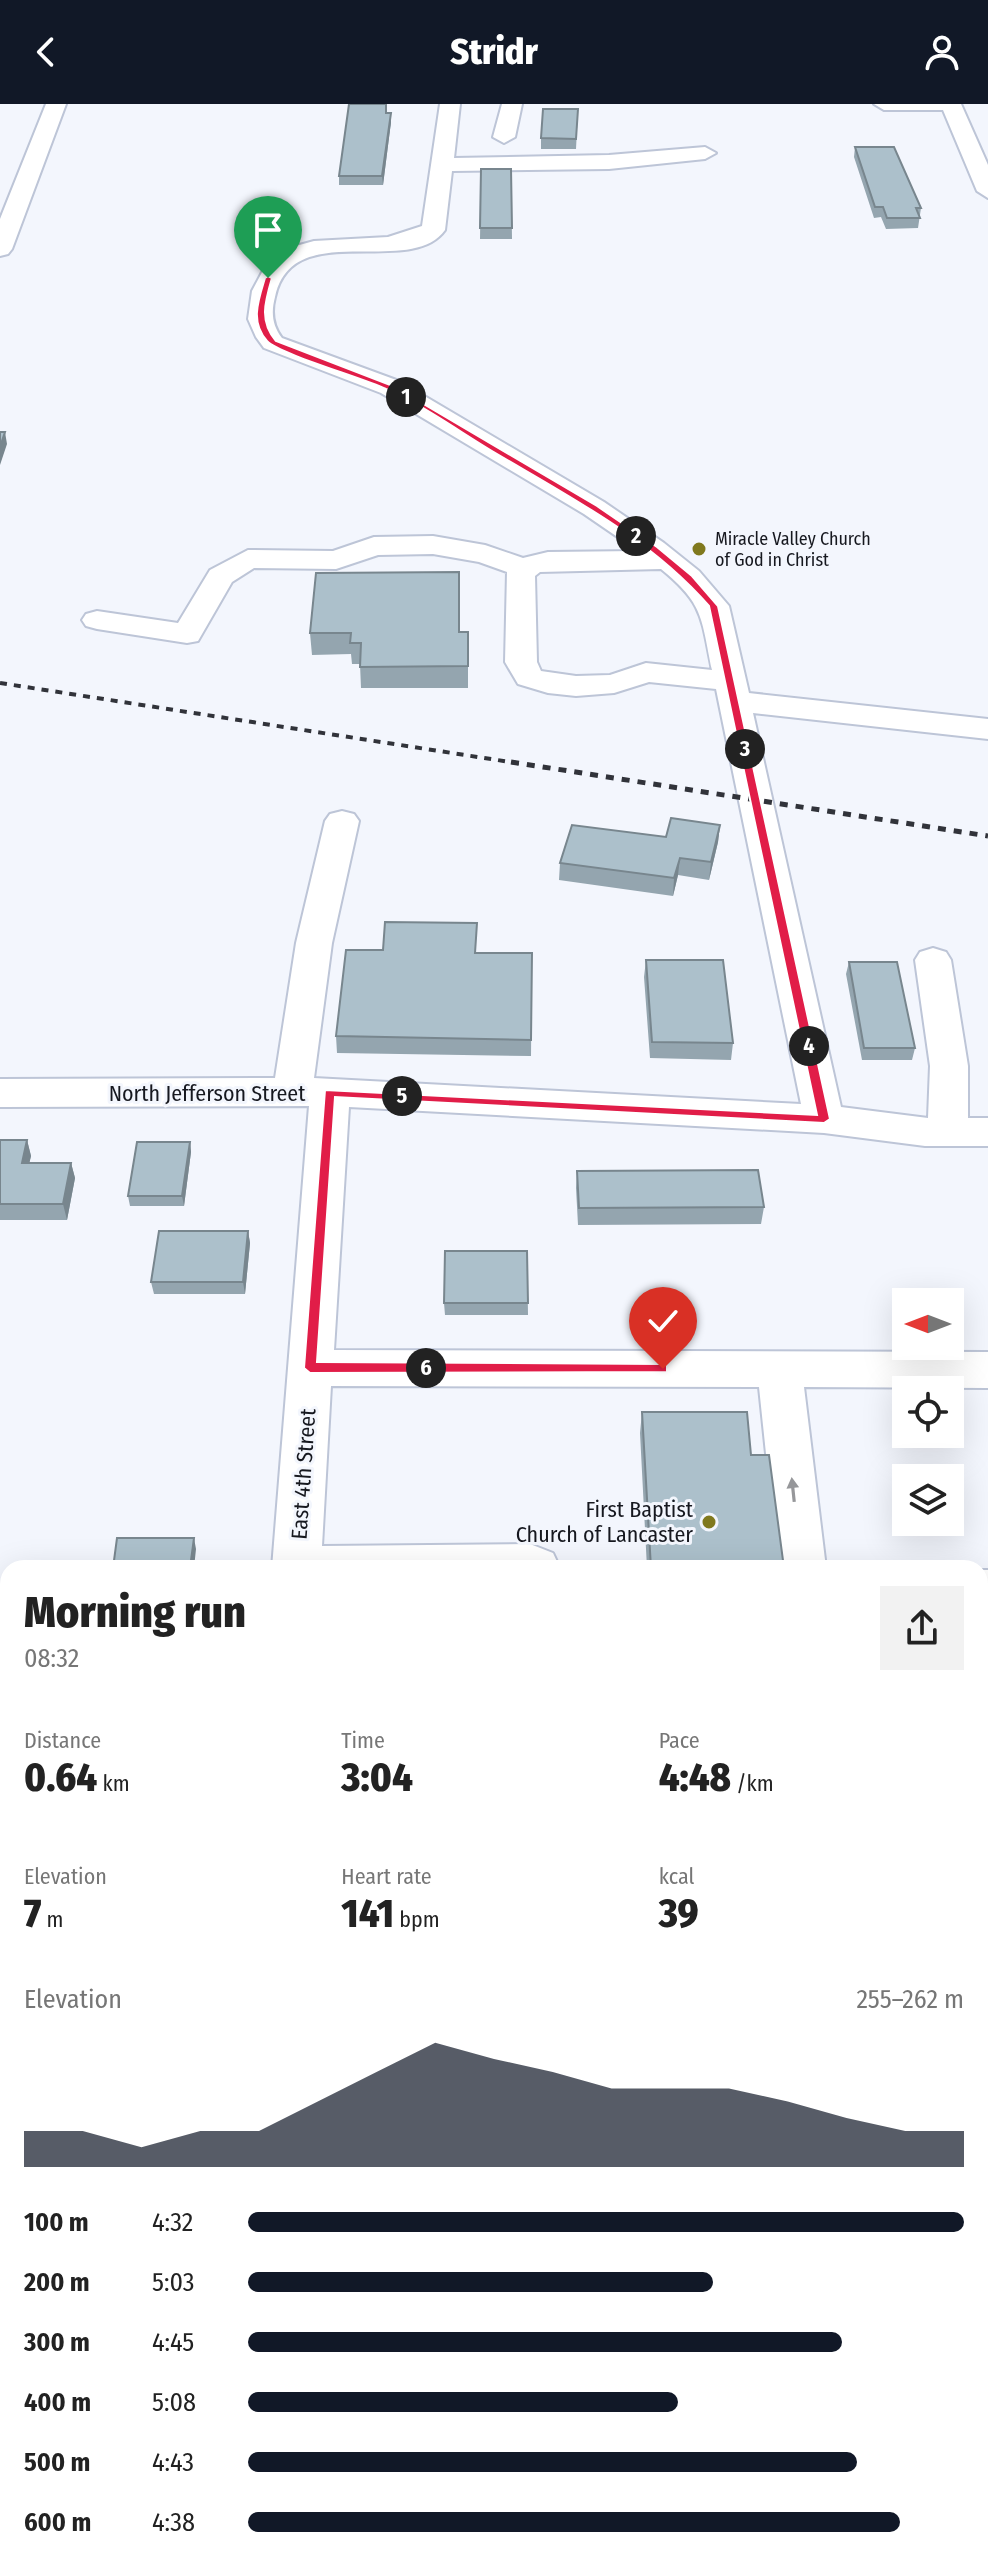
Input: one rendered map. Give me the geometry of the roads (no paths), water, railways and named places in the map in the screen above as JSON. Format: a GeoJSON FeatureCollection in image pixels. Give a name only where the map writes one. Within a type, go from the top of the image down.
{"type":"FeatureCollection","features":[{"type":"Feature","properties":{"kind":"street"},"geometry":{"type":"LineString","coordinates":[[0,249],[56,104]]}},
{"type":"Feature","properties":{"kind":"street"},"geometry":{"type":"LineString","coordinates":[[450,104],[433,230],[422,238],[399,243],[298,250],[283,260],[268,278],[261,303],[261,328],[273,343],[390,387],[594,508],[689,577],[714,606],[824,1119]]}},
{"type":"Feature","properties":{"kind":"street"},"geometry":{"type":"LineString","coordinates":[[504,137],[512,104]]}},
{"type":"Feature","properties":{"kind":"street"},"geometry":{"type":"LineString","coordinates":[[884,104],[951,104],[988,191]]}},
{"type":"Feature","properties":{"kind":"street"},"geometry":{"type":"LineString","coordinates":[[443,165],[609,162],[705,153]]}},
{"type":"Feature","properties":{"kind":"street"},"geometry":{"type":"LineString","coordinates":[[97,620],[187,634],[220,576],[248,559],[336,560],[374,546],[433,545],[485,554],[526,569]]}},
{"type":"Feature","properties":{"kind":"street"},"geometry":{"type":"LineString","coordinates":[[668,560],[548,561],[520,574],[521,662],[529,677],[548,684],[576,686],[614,684],[646,672],[732,691],[988,729]]}},
{"type":"Feature","properties":{"kind":"street","name":"East 4th Street"},"geometry":{"type":"LineString","coordinates":[[297,1560],[310,1368],[314,943],[342,821]]}},
{"type":"Feature","properties":{"kind":"street"},"geometry":{"type":"LineString","coordinates":[[933,960],[949,1066],[948,1132]]}},
{"type":"Feature","properties":{"kind":"street","name":"North Jefferson Street"},"geometry":{"type":"LineString","coordinates":[[0,1093],[312,1092],[824,1119],[925,1132],[988,1132]]}},
{"type":"Feature","properties":{"kind":"street"},"geometry":{"type":"LineString","coordinates":[[310,1368],[988,1370]]}},
{"type":"Feature","properties":{"kind":"street"},"geometry":{"type":"LineString","coordinates":[[780,1369],[801,1560]]}},
{"type":"Feature","properties":{"kind":"railway"},"geometry":{"type":"LineString","coordinates":[[0,683],[523,764]]}},
{"type":"Feature","properties":{"kind":"railway"},"geometry":{"type":"LineString","coordinates":[[511,762],[988,836]]}},
{"type":"Feature","properties":{"kind":"place","name":"Miracle Valley Church of God in Christ"},"geometry":{"type":"Point","coordinates":[699,549]}},
{"type":"Feature","properties":{"kind":"place","name":"First Baptist Church of Lancaster"},"geometry":{"type":"Point","coordinates":[709,1522]}}]}
